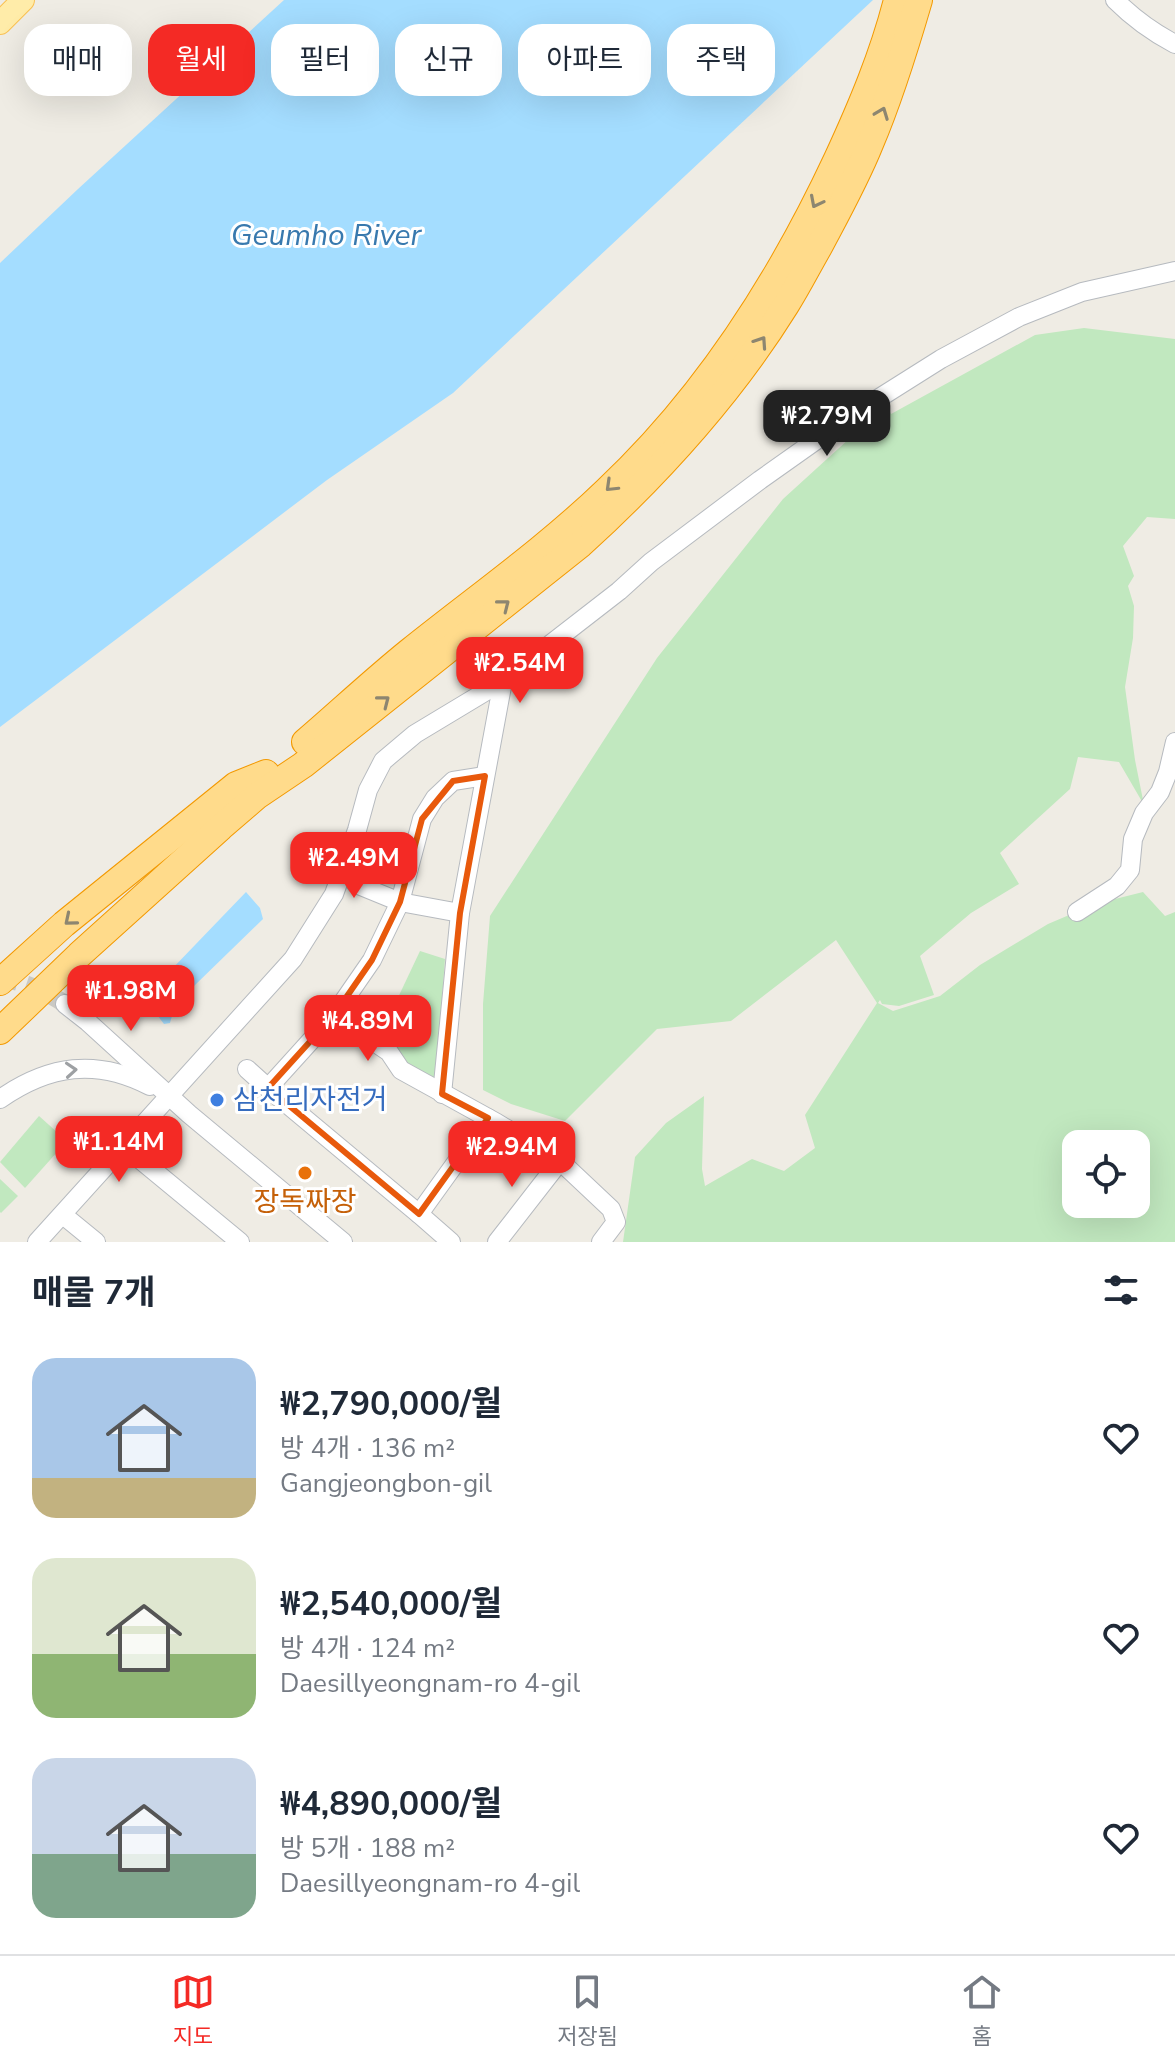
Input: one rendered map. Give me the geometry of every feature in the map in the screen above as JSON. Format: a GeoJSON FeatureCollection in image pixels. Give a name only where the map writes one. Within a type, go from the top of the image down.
{"type":"FeatureCollection","features":[{"type":"Feature","properties":{"kind":"highway"},"geometry":{"type":"LineString","coordinates":[[671,438],[700,388],[767,291],[827,182],[869,89],[897,0]]}},
{"type":"Feature","properties":{"kind":"highway"},"geometry":{"type":"LineString","coordinates":[[0,1013],[125,895],[415,662],[616,482],[712,409],[786,305],[835,217],[870,145],[898,70],[919,0]]}},
{"type":"Feature","properties":{"kind":"highway"},"geometry":{"type":"LineString","coordinates":[[0,982],[64,924],[236,785],[262,785]]}},
{"type":"Feature","properties":{"kind":"highway"},"geometry":{"type":"LineString","coordinates":[[0,1031],[262,785]]}},
{"type":"Feature","properties":{"kind":"highway"},"geometry":{"type":"LineString","coordinates":[[0,1051],[89,961],[230,833],[262,785]]}},
{"type":"Feature","properties":{"kind":"main road"},"geometry":{"type":"LineString","coordinates":[[0,23],[23,0]]}},
{"type":"Feature","properties":{"kind":"street"},"geometry":{"type":"LineString","coordinates":[[1115,0],[1133,18],[1175,44]]}},
{"type":"Feature","properties":{"kind":"street"},"geometry":{"type":"LineString","coordinates":[[37,1242],[293,959],[334,894],[368,790],[383,761],[415,734],[503,681],[619,591],[651,562],[760,480],[849,417],[941,359],[1019,317],[1082,292],[1175,271]]}},
{"type":"Feature","properties":{"kind":"street"},"geometry":{"type":"LineString","coordinates":[[442,1094],[460,913],[503,681]]}},
{"type":"Feature","properties":{"kind":"street"},"geometry":{"type":"LineString","coordinates":[[1077,912],[1117,886],[1130,870],[1133,839],[1144,813],[1172,775],[1175,742]]}},
{"type":"Feature","properties":{"kind":"street"},"geometry":{"type":"LineString","coordinates":[[268,1088],[334,1015],[372,960],[400,902],[422,819],[435,798],[453,781],[485,776]]}},
{"type":"Feature","properties":{"kind":"street"},"geometry":{"type":"LineString","coordinates":[[356,884],[400,902],[460,913]]}},
{"type":"Feature","properties":{"kind":"street"},"geometry":{"type":"LineString","coordinates":[[65,1004],[331,1238]]}},
{"type":"Feature","properties":{"kind":"street"},"geometry":{"type":"LineString","coordinates":[[334,1015],[389,1052],[401,1070],[560,1161],[611,1209],[616,1222],[601,1242]]}},
{"type":"Feature","properties":{"kind":"street"},"geometry":{"type":"LineString","coordinates":[[0,1099],[32,1079],[79,1069],[134,1078],[170,1096]]}},
{"type":"Feature","properties":{"kind":"street"},"geometry":{"type":"LineString","coordinates":[[247,1069],[451,1242]]}},
{"type":"Feature","properties":{"kind":"street"},"geometry":{"type":"LineString","coordinates":[[419,1214],[488,1118]]}},
{"type":"Feature","properties":{"kind":"street"},"geometry":{"type":"LineString","coordinates":[[125,1147],[240,1242]]}},
{"type":"Feature","properties":{"kind":"street"},"geometry":{"type":"LineString","coordinates":[[497,1242],[560,1161]]}},
{"type":"Feature","properties":{"kind":"street"},"geometry":{"type":"LineString","coordinates":[[63,1215],[96,1242]]}},
{"type":"Feature","properties":{"kind":"highlighted area"},"geometry":{"type":"Polygon","coordinates":[[[485,776],[460,913],[442,1094],[488,1118],[419,1214],[268,1088],[334,1015],[372,960],[400,902],[422,819],[453,781],[485,776]]]}},
{"type":"Feature","properties":{"kind":"green space"},"geometry":{"type":"Polygon","coordinates":[[[1084,328],[1175,339],[1175,519],[1147,517],[1123,546],[1134,576],[1128,586],[1134,606],[1133,638],[1125,687],[1144,805],[1119,762],[1078,757],[1070,789],[1000,853],[1019,884],[971,913],[920,956],[934,995],[899,1006],[882,1004],[880,1000],[878,1003],[893,1011],[940,996],[980,965],[1048,924],[1095,904],[1143,892],[1165,916],[1175,912],[1175,1242],[623,1242],[635,1157],[666,1123],[704,1096],[702,1169],[705,1186],[752,1159],[784,1171],[815,1148],[805,1115],[877,1003],[836,940],[731,1021],[657,1029],[565,1121],[511,1104],[483,1090],[483,1004],[490,916],[657,658],[783,499],[888,407],[891,414],[1035,335],[1084,328]]]}},
{"type":"Feature","properties":{"kind":"green space"},"geometry":{"type":"Polygon","coordinates":[[[420,951],[445,959],[436,1080],[403,1064],[377,1042],[420,951]]]}},
{"type":"Feature","properties":{"kind":"green space"},"geometry":{"type":"Polygon","coordinates":[[[39,1116],[67,1141],[25,1188],[0,1162],[39,1116]]]}},
{"type":"Feature","properties":{"kind":"green space"},"geometry":{"type":"Polygon","coordinates":[[[0,1179],[18,1196],[1,1213],[0,1212],[0,1179]]]}},
{"type":"Feature","properties":{"kind":"water","name":"Geumho River"},"geometry":{"type":"Polygon","coordinates":[[[284,0],[873,0],[775,92],[775,24],[667,24],[667,96],[770,96],[453,393],[327,480],[0,727],[0,263],[179,96],[255,96],[255,27],[284,0]]]}},
{"type":"Feature","properties":{"kind":"water"},"geometry":{"type":"Polygon","coordinates":[[[246,892],[260,908],[263,919],[194,986],[177,1006],[170,1023],[164,1024],[144,998],[246,892]]]}},
{"type":"Feature","properties":{"kind":"tunnel"},"geometry":{"type":"LineString","coordinates":[[0,978],[34,987],[65,1004]]}},
{"type":"Feature","properties":{"kind":"place","name":"삼천리자전거"},"geometry":{"type":"Point","coordinates":[217,1100]}},
{"type":"Feature","properties":{"kind":"place","name":"장독짜장"},"geometry":{"type":"Point","coordinates":[305,1173]}}]}
